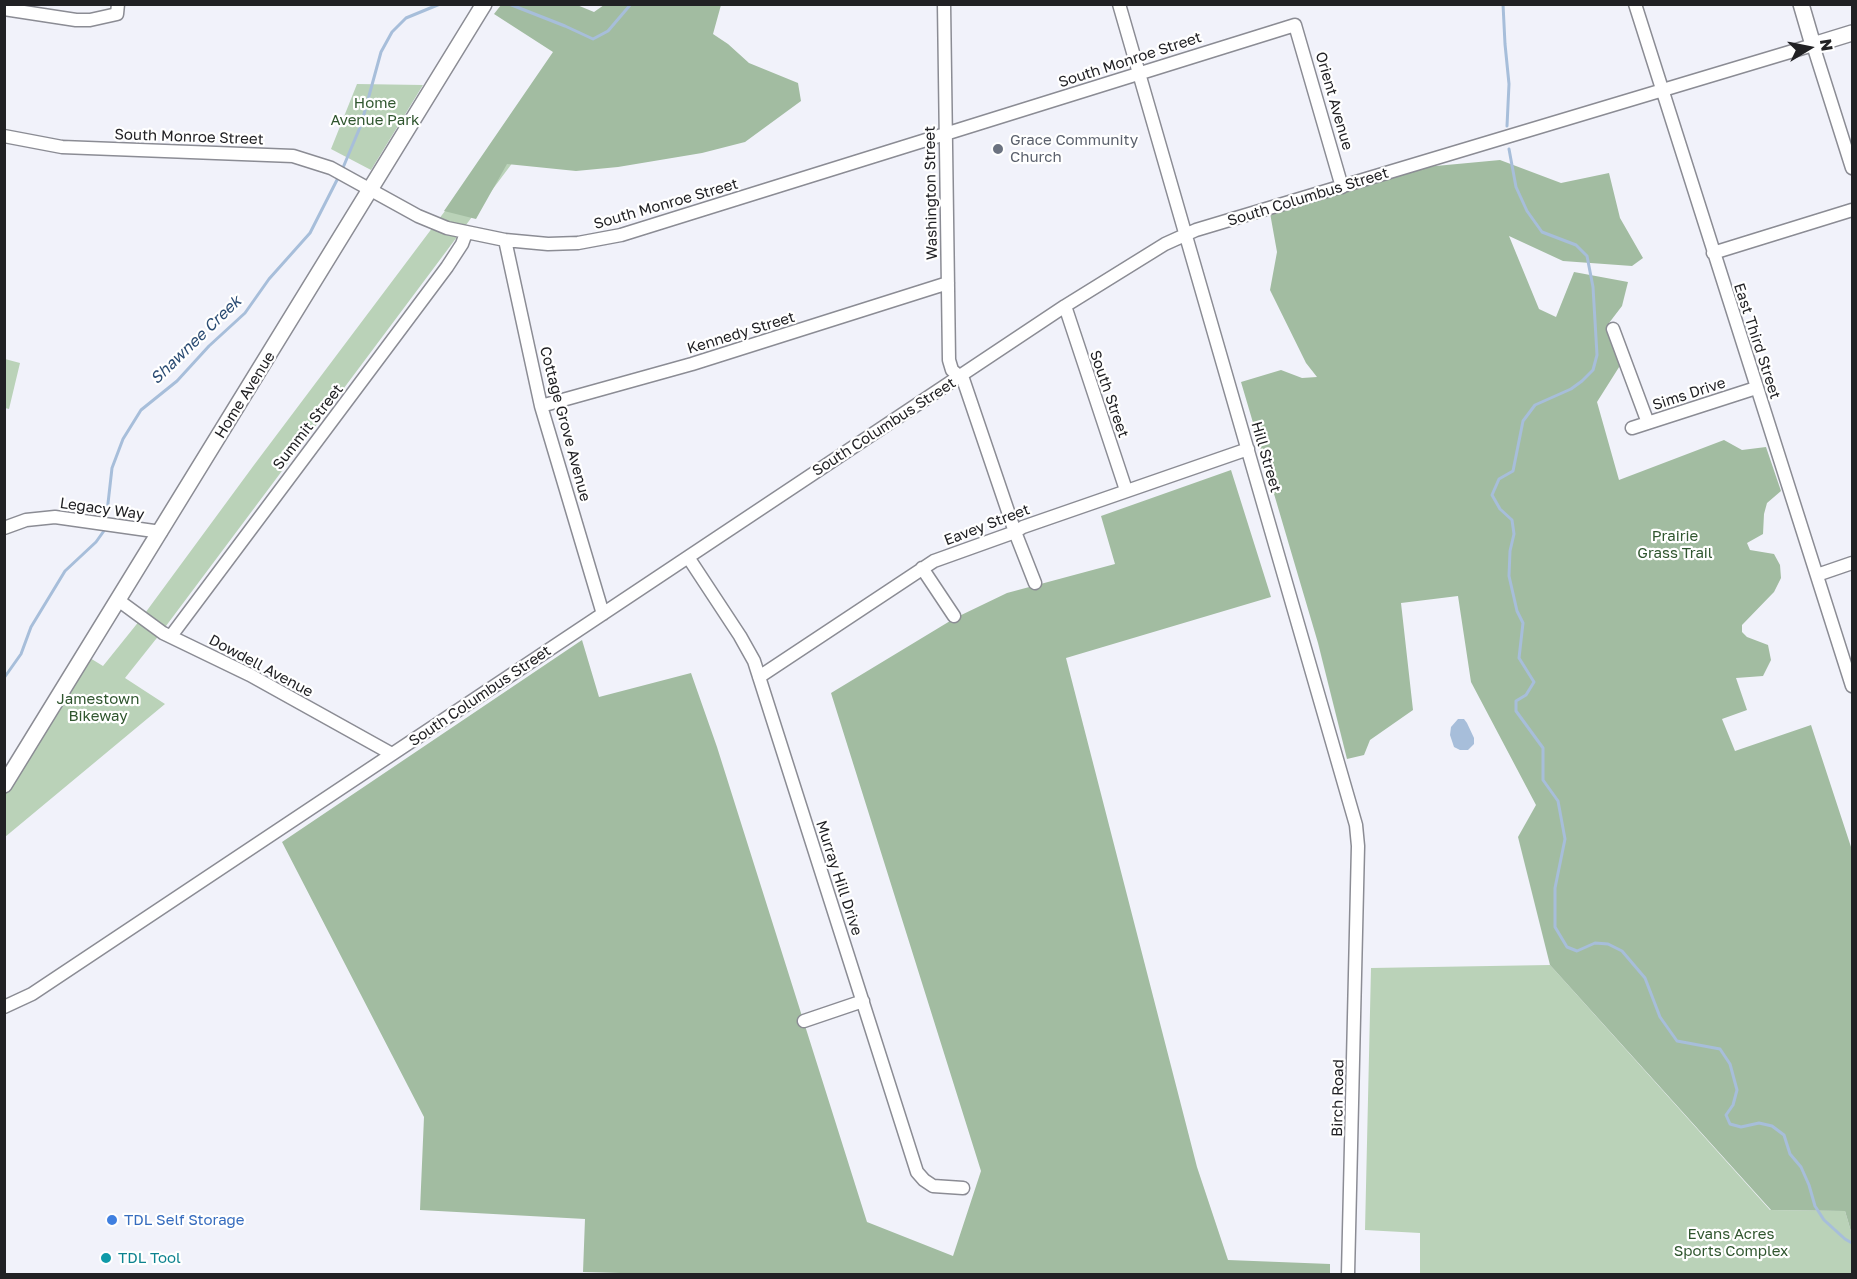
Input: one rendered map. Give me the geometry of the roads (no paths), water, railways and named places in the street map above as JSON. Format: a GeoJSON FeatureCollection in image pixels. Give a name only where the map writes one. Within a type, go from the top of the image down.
{"type":"FeatureCollection","features":[{"type":"Feature","properties":{"kind":"main road","name":"Home Avenue"},"geometry":{"type":"LineString","coordinates":[[4,785],[484,4]]}},
{"type":"Feature","properties":{"kind":"main road"},"geometry":{"type":"LineString","coordinates":[[1801,4],[1813,45]]}},
{"type":"Feature","properties":{"kind":"main road","name":"South Columbus Street"},"geometry":{"type":"LineString","coordinates":[[1813,45],[1852,33]]}},
{"type":"Feature","properties":{"kind":"street"},"geometry":{"type":"LineString","coordinates":[[4,9],[90,20],[117,14],[118,4]]}},
{"type":"Feature","properties":{"kind":"street","name":"Washington Street"},"geometry":{"type":"LineString","coordinates":[[944,4],[949,360],[952,370],[961,376],[1035,583]]}},
{"type":"Feature","properties":{"kind":"street","name":"Hill Street"},"geometry":{"type":"LineString","coordinates":[[1119,4],[1354,812],[1358,846],[1357,922]]}},
{"type":"Feature","properties":{"kind":"street","name":"East Third Street"},"geometry":{"type":"LineString","coordinates":[[1635,4],[1852,686]]}},
{"type":"Feature","properties":{"kind":"street","name":"South Monroe Street"},"geometry":{"type":"LineString","coordinates":[[4,136],[62,147],[282,155],[312,161],[331,168],[429,222],[466,233],[506,240],[565,244],[621,235],[1294,25]]}},
{"type":"Feature","properties":{"kind":"street","name":"Orient Avenue"},"geometry":{"type":"LineString","coordinates":[[1294,25],[1341,187]]}},
{"type":"Feature","properties":{"kind":"street"},"geometry":{"type":"LineString","coordinates":[[1813,45],[1852,168]]}},
{"type":"Feature","properties":{"kind":"street","name":"South Columbus Street"},"geometry":{"type":"LineString","coordinates":[[4,1007],[32,994],[1065,306],[1165,243],[1186,234],[1813,45]]}},
{"type":"Feature","properties":{"kind":"street"},"geometry":{"type":"LineString","coordinates":[[1713,253],[1852,210]]}},
{"type":"Feature","properties":{"kind":"street","name":"Summit Street"},"geometry":{"type":"LineString","coordinates":[[171,636],[447,267],[462,244],[466,233]]}},
{"type":"Feature","properties":{"kind":"street","name":"Cottage Grove Avenue"},"geometry":{"type":"LineString","coordinates":[[506,240],[541,406],[603,614]]}},
{"type":"Feature","properties":{"kind":"street","name":"Kennedy Street"},"geometry":{"type":"LineString","coordinates":[[541,406],[692,364],[948,284]]}},
{"type":"Feature","properties":{"kind":"street","name":"South Street"},"geometry":{"type":"LineString","coordinates":[[1065,306],[1126,490]]}},
{"type":"Feature","properties":{"kind":"street"},"geometry":{"type":"LineString","coordinates":[[1613,329],[1648,423]]}},
{"type":"Feature","properties":{"kind":"street","name":"Sims Drive"},"geometry":{"type":"LineString","coordinates":[[1632,428],[1756,388]]}},
{"type":"Feature","properties":{"kind":"street","name":"Eavey Street"},"geometry":{"type":"LineString","coordinates":[[759,677],[922,568],[951,554],[1126,490],[1248,449]]}},
{"type":"Feature","properties":{"kind":"street","name":"Legacy Way"},"geometry":{"type":"LineString","coordinates":[[4,528],[37,518],[56,517],[161,532]]}},
{"type":"Feature","properties":{"kind":"street","name":"Murray Hill Drive"},"geometry":{"type":"LineString","coordinates":[[688,557],[754,661],[916,1172],[933,1186],[963,1188]]}},
{"type":"Feature","properties":{"kind":"street"},"geometry":{"type":"LineString","coordinates":[[1817,575],[1852,563]]}},
{"type":"Feature","properties":{"kind":"street"},"geometry":{"type":"LineString","coordinates":[[922,568],[954,616]]}},
{"type":"Feature","properties":{"kind":"street","name":"Dowdell Avenue"},"geometry":{"type":"LineString","coordinates":[[118,600],[171,636],[249,675],[392,754]]}},
{"type":"Feature","properties":{"kind":"street","name":"Birch Road"},"geometry":{"type":"LineString","coordinates":[[1348,1275],[1357,922]]}},
{"type":"Feature","properties":{"kind":"street"},"geometry":{"type":"LineString","coordinates":[[804,1021],[862,1001]]}},
{"type":"Feature","properties":{"kind":"water"},"geometry":{"type":"Polygon","coordinates":[[[1458,719],[1464,719],[1474,738],[1474,744],[1468,750],[1454,747],[1450,735],[1451,727],[1458,719]]]}},
{"type":"Feature","properties":{"kind":"waterway","name":"Shawnee Creek"},"geometry":{"type":"LineString","coordinates":[[342,170],[361,125],[381,52],[392,32],[406,18],[440,4]]}},
{"type":"Feature","properties":{"kind":"waterway","name":"Shawnee Creek"},"geometry":{"type":"LineString","coordinates":[[509,4],[593,39],[608,31],[631,4]]}},
{"type":"Feature","properties":{"kind":"waterway"},"geometry":{"type":"LineString","coordinates":[[1503,4],[1509,84],[1507,126]]}},
{"type":"Feature","properties":{"kind":"waterway"},"geometry":{"type":"LineString","coordinates":[[1509,149],[1516,187],[1527,211],[1542,232],[1576,245],[1587,256],[1593,287],[1597,355],[1593,370],[1571,389],[1535,405],[1523,421],[1513,471],[1499,479],[1492,495],[1500,509],[1512,520],[1514,534],[1510,551],[1509,576],[1517,611],[1523,623],[1519,658],[1534,682],[1526,695],[1516,701],[1516,711],[1543,748],[1543,780],[1558,801],[1565,839],[1555,888],[1555,927],[1567,947],[1577,951],[1595,943],[1608,944],[1622,951],[1645,978],[1660,1017],[1677,1041],[1720,1049],[1730,1064],[1737,1090],[1733,1105],[1726,1115],[1730,1124],[1741,1127],[1759,1123],[1772,1126],[1784,1135],[1790,1154],[1801,1167],[1809,1185],[1815,1206],[1824,1220],[1852,1243]]}},
{"type":"Feature","properties":{"kind":"waterway","name":"Shawnee Creek"},"geometry":{"type":"LineString","coordinates":[[106,521],[112,468],[123,439],[141,410],[177,381],[209,346],[245,313],[269,279],[310,233],[339,176]]}},
{"type":"Feature","properties":{"kind":"waterway","name":"Shawnee Creek"},"geometry":{"type":"LineString","coordinates":[[4,678],[21,654],[31,627],[65,571],[96,542],[106,528]]}},
{"type":"Feature","properties":{"kind":"place","name":"Grace Community Church"},"geometry":{"type":"Point","coordinates":[998,149]}},
{"type":"Feature","properties":{"kind":"place","name":"TDL Self Storage"},"geometry":{"type":"Point","coordinates":[112,1220]}},
{"type":"Feature","properties":{"kind":"place","name":"TDL Tool"},"geometry":{"type":"Point","coordinates":[106,1258]}},
{"type":"Feature","properties":{"kind":"park label","name":"Home Avenue Park"},"geometry":{"type":"Point","coordinates":[375,112]}},
{"type":"Feature","properties":{"kind":"park label","name":"Prairie Grass Trail"},"geometry":{"type":"Point","coordinates":[1675,544]}},
{"type":"Feature","properties":{"kind":"park label","name":"Jamestown Bikeway"},"geometry":{"type":"Point","coordinates":[98,708]}},
{"type":"Feature","properties":{"kind":"park label","name":"Evans Acres Sports Complex"},"geometry":{"type":"Point","coordinates":[1731,1242]}}]}
